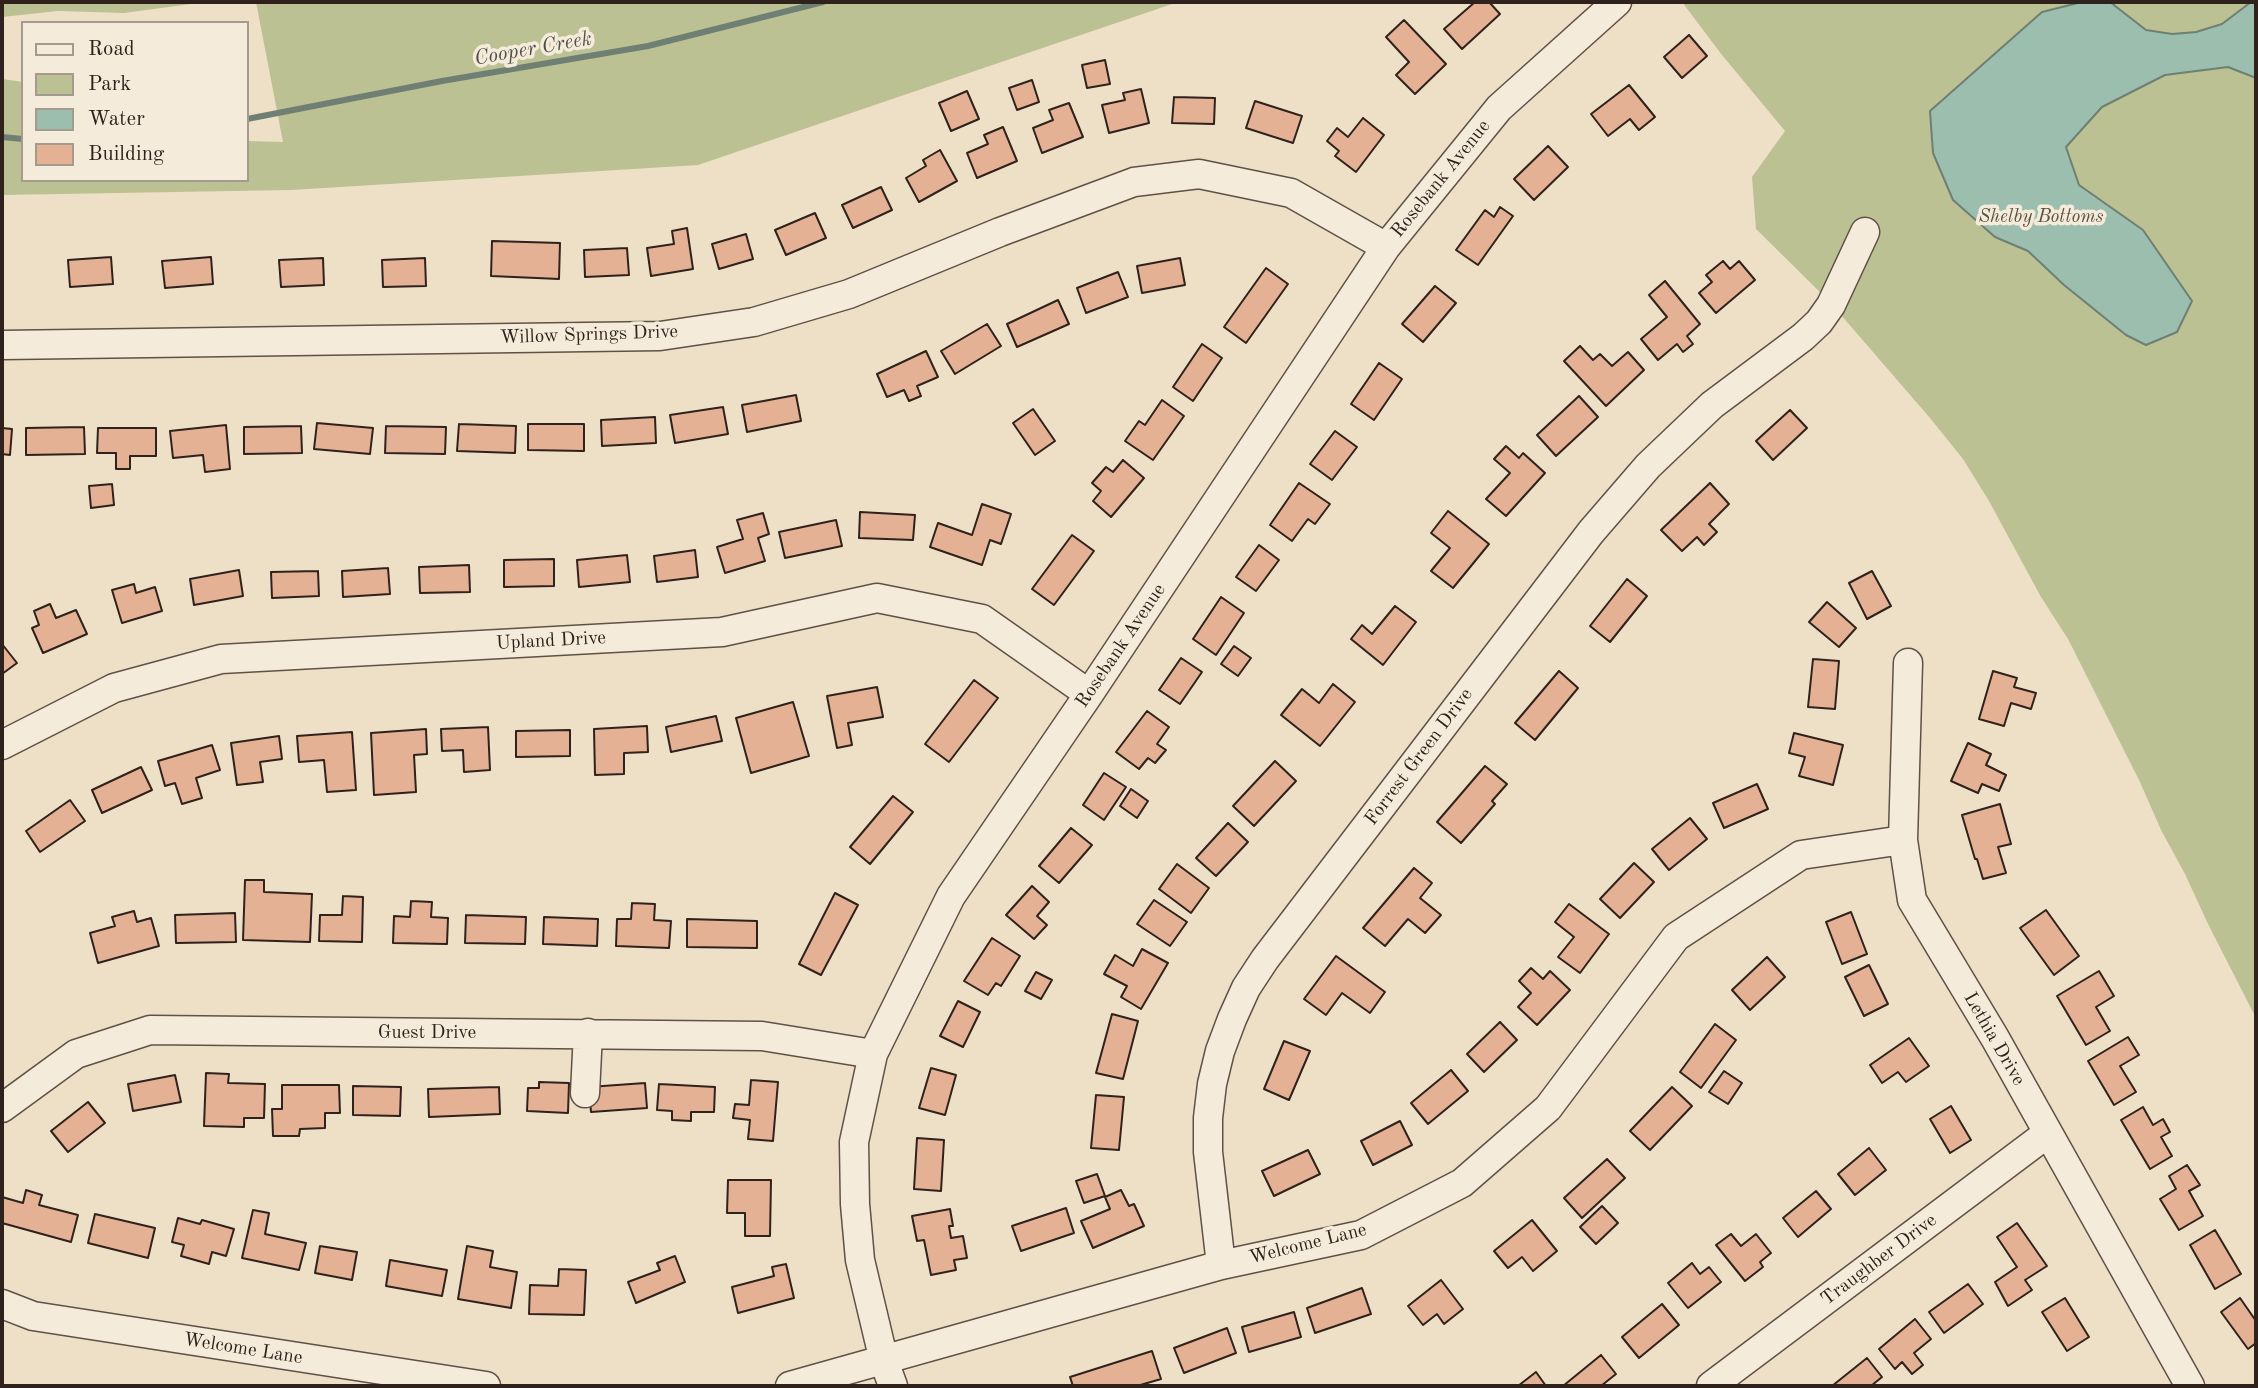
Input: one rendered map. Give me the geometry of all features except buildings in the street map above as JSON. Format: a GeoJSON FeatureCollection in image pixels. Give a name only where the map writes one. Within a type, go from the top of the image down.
{"type":"FeatureCollection","features":[{"type":"Feature","properties":{"kind":"street","name":"Rosebank Avenue"},"geometry":{"type":"LineString","coordinates":[[888,1373],[860,1260],[855,1204],[854,1142],[873,1054],[951,896],[1089,694],[1386,247],[1499,108],[1617,2]]}},
{"type":"Feature","properties":{"kind":"street","name":"Willow Springs Drive"},"geometry":{"type":"LineString","coordinates":[[2,345],[660,336],[754,322],[849,294],[1000,232],[1134,182],[1199,174],[1291,192],[1386,247]]}},
{"type":"Feature","properties":{"kind":"street","name":"Forrest Green Drive"},"geometry":{"type":"LineString","coordinates":[[1221,1265],[1208,1152],[1212,1084],[1232,1019],[1265,959],[1599,523],[1648,466],[1712,405],[1819,322],[1831,305],[1866,232]]}},
{"type":"Feature","properties":{"kind":"street","name":"Upland Drive"},"geometry":{"type":"LineString","coordinates":[[2,745],[114,688],[220,659],[722,632],[877,598],[982,620],[1089,694]]}},
{"type":"Feature","properties":{"kind":"street","name":"Lethia Drive"},"geometry":{"type":"LineString","coordinates":[[1908,663],[1903,840],[1912,900],[1995,1038],[2190,1386]]}},
{"type":"Feature","properties":{"kind":"street","name":"Welcome Lane"},"geometry":{"type":"LineString","coordinates":[[790,1386],[888,1373],[1221,1265],[1362,1235],[1462,1183],[1548,1108],[1676,937],[1801,855],[1903,840]]}},
{"type":"Feature","properties":{"kind":"street","name":"Guest Drive"},"geometry":{"type":"LineString","coordinates":[[2,1108],[76,1054],[150,1030],[762,1036],[873,1054]]}},
{"type":"Feature","properties":{"kind":"street"},"geometry":{"type":"LineString","coordinates":[[585,1093],[588,1033]]}},
{"type":"Feature","properties":{"kind":"street","name":"Traughber Drive"},"geometry":{"type":"LineString","coordinates":[[1711,1386],[2048,1133]]}},
{"type":"Feature","properties":{"kind":"street","name":"Welcome Lane"},"geometry":{"type":"LineString","coordinates":[[2,1304],[33,1316],[486,1386]]}},
{"type":"Feature","properties":{"kind":"green space"},"geometry":{"type":"Polygon","coordinates":[[[2,2],[206,2],[124,13],[58,11],[2,17],[2,2]]]}},
{"type":"Feature","properties":{"kind":"green space"},"geometry":{"type":"Polygon","coordinates":[[[256,2],[1178,2],[698,165],[292,190],[2,195],[2,79],[21,82],[21,182],[248,182],[248,141],[283,142],[256,2]]]}},
{"type":"Feature","properties":{"kind":"green space","name":"Shelby Bottoms"},"geometry":{"type":"Polygon","coordinates":[[[1682,2],[2256,2],[2256,1018],[2068,639],[2041,597],[1963,459],[1828,300],[1756,229],[1752,177],[1785,131],[1682,2]]]}},
{"type":"Feature","properties":{"kind":"water"},"geometry":{"type":"Polygon","coordinates":[[[2082,2],[2110,2],[2146,30],[2172,34],[2196,32],[2222,24],[2251,2],[2256,2],[2256,78],[2228,67],[2165,75],[2102,107],[2066,147],[2079,185],[2143,230],[2192,301],[2177,332],[2146,345],[2126,335],[2064,285],[2028,251],[1995,237],[1953,200],[1933,153],[1930,111],[2042,12],[2082,2]]]}},
{"type":"Feature","properties":{"kind":"waterway","name":"Cooper Creek"},"geometry":{"type":"LineString","coordinates":[[248,119],[442,81],[648,46],[823,2]]}},
{"type":"Feature","properties":{"kind":"waterway","name":"Cooper Creek"},"geometry":{"type":"LineString","coordinates":[[2,137],[21,139]]}}]}
